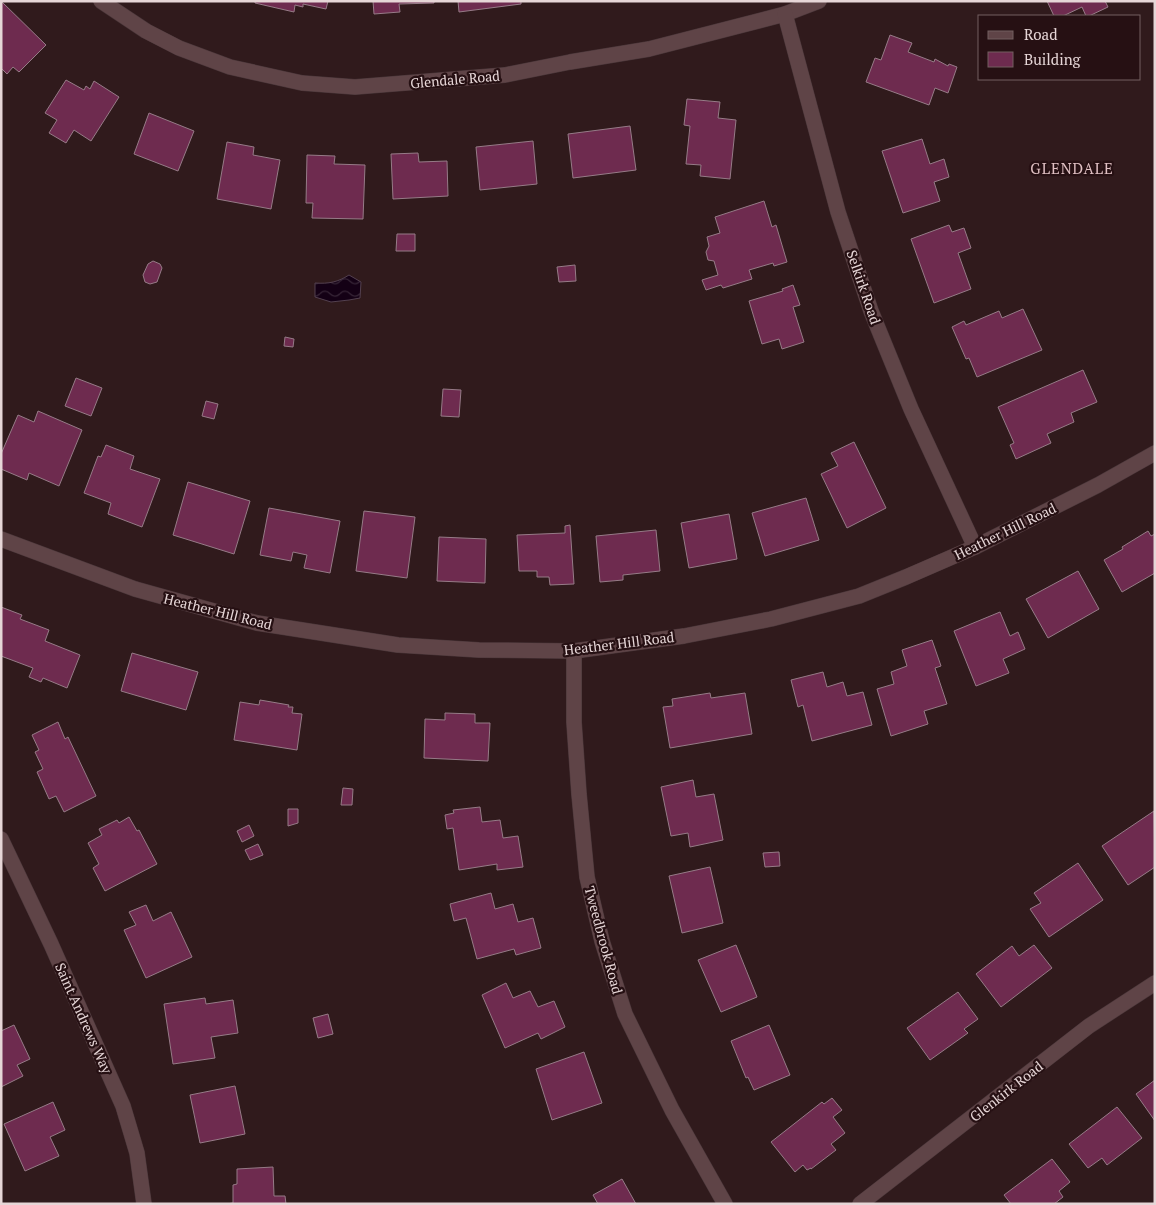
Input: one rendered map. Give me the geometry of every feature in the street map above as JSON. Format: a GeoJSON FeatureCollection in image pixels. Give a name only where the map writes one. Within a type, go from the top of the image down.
{"type":"FeatureCollection","features":[{"type":"Feature","properties":{"kind":"street","name":"Glendale Road"},"geometry":{"type":"LineString","coordinates":[[101,1],[146,31],[171,44],[230,67],[302,83],[355,87],[505,75],[570,62],[649,50],[785,14],[819,1]]}},
{"type":"Feature","properties":{"kind":"street","name":"Selkirk Road"},"geometry":{"type":"LineString","coordinates":[[785,14],[838,212],[871,312],[911,409],[975,547]]}},
{"type":"Feature","properties":{"kind":"street","name":"Heather Hill Road"},"geometry":{"type":"LineString","coordinates":[[1,539],[134,589],[257,623],[398,645],[479,650],[574,651],[684,636],[771,620],[859,596],[906,578],[975,547],[1155,454]]}},
{"type":"Feature","properties":{"kind":"street","name":"Tweedbrook Road"},"geometry":{"type":"LineString","coordinates":[[574,651],[574,722],[578,794],[587,877],[602,941],[625,1014],[672,1110],[725,1204]]}},
{"type":"Feature","properties":{"kind":"street","name":"Saint Andrews Way"},"geometry":{"type":"LineString","coordinates":[[1,838],[55,952],[123,1106],[137,1153],[144,1204]]}},
{"type":"Feature","properties":{"kind":"street","name":"Glenkirk Road"},"geometry":{"type":"LineString","coordinates":[[860,1204],[1089,1026],[1155,983]]}},
{"type":"Feature","properties":{"kind":"water"},"geometry":{"type":"Polygon","coordinates":[[[349,275],[361,282],[360,298],[331,302],[315,297],[315,283],[333,282],[349,275]]]}},
{"type":"Feature","properties":{"kind":"building"},"geometry":{"type":"Polygon","coordinates":[[[1,1],[46,45],[19,72],[13,67],[7,74],[1,68],[1,1]]]}},
{"type":"Feature","properties":{"kind":"building"},"geometry":{"type":"Polygon","coordinates":[[[255,1],[328,1],[326,9],[303,4],[303,7],[295,5],[294,12],[255,3],[255,1]]]}},
{"type":"Feature","properties":{"kind":"building"},"geometry":{"type":"Polygon","coordinates":[[[373,1],[434,1],[434,3],[399,4],[400,12],[374,14],[373,1]]]}},
{"type":"Feature","properties":{"kind":"building"},"geometry":{"type":"Polygon","coordinates":[[[458,1],[521,1],[521,4],[459,12],[458,1]]]}},
{"type":"Feature","properties":{"kind":"building"},"geometry":{"type":"Polygon","coordinates":[[[1047,1],[1105,1],[1108,7],[1091,15],[1086,15],[1082,7],[1065,15],[1054,15],[1047,1]]]}},
{"type":"Feature","properties":{"kind":"building"},"geometry":{"type":"Polygon","coordinates":[[[890,35],[912,43],[908,52],[934,62],[935,59],[948,66],[949,64],[957,67],[948,93],[935,88],[929,105],[866,82],[875,58],[881,60],[890,35]]]}},
{"type":"Feature","properties":{"kind":"building"},"geometry":{"type":"Polygon","coordinates":[[[66,80],[84,90],[86,86],[90,89],[94,81],[119,97],[91,141],[74,130],[66,143],[49,133],[57,120],[45,113],[66,80]]]}},
{"type":"Feature","properties":{"kind":"building"},"geometry":{"type":"Polygon","coordinates":[[[687,99],[720,102],[718,118],[736,120],[730,179],[700,176],[701,165],[686,164],[690,126],[684,125],[687,99]]]}},
{"type":"Feature","properties":{"kind":"building"},"geometry":{"type":"Polygon","coordinates":[[[149,113],[194,131],[178,171],[134,154],[149,113]]]}},
{"type":"Feature","properties":{"kind":"building"},"geometry":{"type":"Polygon","coordinates":[[[630,126],[636,170],[573,178],[568,134],[630,126]]]}},
{"type":"Feature","properties":{"kind":"building"},"geometry":{"type":"Polygon","coordinates":[[[922,139],[930,164],[944,159],[949,177],[934,182],[940,201],[903,213],[882,151],[922,139]]]}},
{"type":"Feature","properties":{"kind":"building"},"geometry":{"type":"Polygon","coordinates":[[[533,141],[537,184],[480,190],[476,147],[533,141]]]}},
{"type":"Feature","properties":{"kind":"building"},"geometry":{"type":"Polygon","coordinates":[[[227,142],[254,147],[253,155],[280,160],[271,209],[217,199],[227,142]]]}},
{"type":"Feature","properties":{"kind":"building"},"geometry":{"type":"Polygon","coordinates":[[[418,153],[419,162],[447,161],[448,196],[393,199],[391,154],[418,153]]]}},
{"type":"Feature","properties":{"kind":"building"},"geometry":{"type":"Polygon","coordinates":[[[307,155],[335,156],[334,164],[365,165],[363,219],[312,218],[313,203],[306,203],[307,155]]]}},
{"type":"Feature","properties":{"kind":"building"},"geometry":{"type":"Polygon","coordinates":[[[764,201],[772,227],[776,225],[787,262],[774,266],[773,263],[749,270],[752,279],[723,288],[721,285],[706,290],[702,280],[718,275],[714,261],[708,260],[706,252],[709,246],[707,237],[720,233],[715,217],[764,201]]]}},
{"type":"Feature","properties":{"kind":"building"},"geometry":{"type":"Polygon","coordinates":[[[949,225],[952,232],[964,228],[971,248],[958,253],[971,289],[934,303],[911,239],[949,225]]]}},
{"type":"Feature","properties":{"kind":"building"},"geometry":{"type":"Polygon","coordinates":[[[397,234],[415,234],[415,251],[396,251],[397,234]]]}},
{"type":"Feature","properties":{"kind":"building"},"geometry":{"type":"Polygon","coordinates":[[[153,261],[160,264],[162,268],[157,282],[150,284],[145,282],[143,275],[148,264],[153,261]]]}},
{"type":"Feature","properties":{"kind":"building"},"geometry":{"type":"Polygon","coordinates":[[[575,265],[576,281],[559,282],[557,267],[575,265]]]}},
{"type":"Feature","properties":{"kind":"building"},"geometry":{"type":"Polygon","coordinates":[[[793,285],[800,305],[793,307],[804,342],[782,349],[779,339],[762,344],[749,301],[783,291],[782,289],[793,285]]]}},
{"type":"Feature","properties":{"kind":"building"},"geometry":{"type":"Polygon","coordinates":[[[1023,309],[1042,350],[977,377],[969,358],[966,359],[952,327],[964,321],[966,325],[999,311],[1002,318],[1023,309]]]}},
{"type":"Feature","properties":{"kind":"building"},"geometry":{"type":"Polygon","coordinates":[[[285,337],[294,339],[293,347],[284,346],[285,337]]]}},
{"type":"Feature","properties":{"kind":"building"},"geometry":{"type":"Polygon","coordinates":[[[1083,370],[1097,402],[1071,413],[1074,422],[1047,434],[1051,443],[1016,459],[1010,445],[1014,443],[998,407],[1083,370]]]}},
{"type":"Feature","properties":{"kind":"building"},"geometry":{"type":"Polygon","coordinates":[[[76,378],[102,388],[91,416],[65,406],[76,378]]]}},
{"type":"Feature","properties":{"kind":"building"},"geometry":{"type":"Polygon","coordinates":[[[443,389],[461,390],[459,417],[441,416],[443,389]]]}},
{"type":"Feature","properties":{"kind":"building"},"geometry":{"type":"Polygon","coordinates":[[[206,401],[218,404],[214,419],[202,416],[206,401]]]}},
{"type":"Feature","properties":{"kind":"building"},"geometry":{"type":"Polygon","coordinates":[[[38,411],[82,430],[59,486],[29,473],[27,480],[1,469],[1,454],[18,415],[34,422],[38,411]]]}},
{"type":"Feature","properties":{"kind":"building"},"geometry":{"type":"Polygon","coordinates":[[[854,442],[886,508],[847,528],[821,474],[838,466],[831,453],[854,442]]]}},
{"type":"Feature","properties":{"kind":"building"},"geometry":{"type":"Polygon","coordinates":[[[106,445],[134,456],[130,469],[160,479],[142,527],[108,514],[111,503],[84,493],[98,456],[101,457],[106,445]]]}},
{"type":"Feature","properties":{"kind":"building"},"geometry":{"type":"Polygon","coordinates":[[[188,482],[250,501],[234,554],[173,535],[188,482]]]}},
{"type":"Feature","properties":{"kind":"building"},"geometry":{"type":"Polygon","coordinates":[[[806,498],[819,540],[765,556],[752,513],[806,498]]]}},
{"type":"Feature","properties":{"kind":"building"},"geometry":{"type":"Polygon","coordinates":[[[269,508],[340,521],[330,573],[304,568],[307,555],[293,552],[291,561],[260,555],[269,508]]]}},
{"type":"Feature","properties":{"kind":"building"},"geometry":{"type":"Polygon","coordinates":[[[364,511],[415,517],[407,578],[356,571],[364,511]]]}},
{"type":"Feature","properties":{"kind":"building"},"geometry":{"type":"Polygon","coordinates":[[[729,514],[737,559],[689,568],[681,523],[729,514]]]}},
{"type":"Feature","properties":{"kind":"building"},"geometry":{"type":"Polygon","coordinates":[[[570,525],[574,584],[550,585],[549,577],[537,577],[537,571],[519,571],[517,535],[565,533],[565,526],[570,525]]]}},
{"type":"Feature","properties":{"kind":"building"},"geometry":{"type":"Polygon","coordinates":[[[656,530],[660,571],[623,575],[623,580],[600,582],[596,536],[656,530]]]}},
{"type":"Feature","properties":{"kind":"building"},"geometry":{"type":"Polygon","coordinates":[[[1148,531],[1151,536],[1155,534],[1155,573],[1122,592],[1104,560],[1148,531]]]}},
{"type":"Feature","properties":{"kind":"building"},"geometry":{"type":"Polygon","coordinates":[[[439,537],[486,539],[485,583],[437,581],[439,537]]]}},
{"type":"Feature","properties":{"kind":"building"},"geometry":{"type":"Polygon","coordinates":[[[1078,571],[1099,609],[1048,638],[1026,599],[1078,571]]]}},
{"type":"Feature","properties":{"kind":"building"},"geometry":{"type":"Polygon","coordinates":[[[1,607],[22,615],[20,619],[49,630],[45,641],[80,655],[67,688],[43,678],[41,682],[29,677],[33,668],[1,656],[1,607]]]}},
{"type":"Feature","properties":{"kind":"building"},"geometry":{"type":"Polygon","coordinates":[[[1000,612],[1010,636],[1018,632],[1025,649],[1003,659],[1009,673],[976,686],[954,631],[1000,612]]]}},
{"type":"Feature","properties":{"kind":"building"},"geometry":{"type":"Polygon","coordinates":[[[932,640],[941,666],[935,668],[947,704],[924,711],[928,724],[891,736],[877,689],[894,684],[891,672],[907,666],[902,650],[932,640]]]}},
{"type":"Feature","properties":{"kind":"building"},"geometry":{"type":"Polygon","coordinates":[[[132,653],[198,672],[186,710],[121,691],[132,653]]]}},
{"type":"Feature","properties":{"kind":"building"},"geometry":{"type":"Polygon","coordinates":[[[823,672],[827,687],[843,682],[847,696],[863,692],[872,725],[812,741],[803,705],[798,707],[791,680],[823,672]]]}},
{"type":"Feature","properties":{"kind":"building"},"geometry":{"type":"Polygon","coordinates":[[[710,693],[711,698],[745,693],[752,734],[670,748],[663,707],[673,706],[672,699],[710,693]]]}},
{"type":"Feature","properties":{"kind":"building"},"geometry":{"type":"Polygon","coordinates":[[[260,700],[289,705],[288,707],[293,707],[292,713],[302,714],[297,750],[234,740],[240,702],[259,705],[260,700]]]}},
{"type":"Feature","properties":{"kind":"building"},"geometry":{"type":"Polygon","coordinates":[[[445,713],[475,714],[475,723],[490,723],[488,761],[424,758],[425,719],[445,720],[445,713]]]}},
{"type":"Feature","properties":{"kind":"building"},"geometry":{"type":"Polygon","coordinates":[[[58,722],[65,739],[68,737],[96,796],[64,812],[56,796],[49,799],[37,772],[43,769],[35,752],[39,750],[32,735],[58,722]]]}},
{"type":"Feature","properties":{"kind":"building"},"geometry":{"type":"Polygon","coordinates":[[[693,780],[696,797],[714,794],[723,840],[690,847],[688,833],[671,836],[661,787],[693,780]]]}},
{"type":"Feature","properties":{"kind":"building"},"geometry":{"type":"Polygon","coordinates":[[[343,788],[353,789],[352,805],[341,805],[343,788]]]}},
{"type":"Feature","properties":{"kind":"building"},"geometry":{"type":"Polygon","coordinates":[[[480,807],[482,822],[500,820],[503,838],[518,836],[523,867],[497,870],[497,864],[459,870],[453,828],[447,829],[445,815],[454,813],[453,810],[480,807]]]}},
{"type":"Feature","properties":{"kind":"building"},"geometry":{"type":"Polygon","coordinates":[[[288,809],[298,809],[298,823],[288,826],[288,809]]]}},
{"type":"Feature","properties":{"kind":"building"},"geometry":{"type":"Polygon","coordinates":[[[1154,811],[1155,867],[1128,885],[1102,846],[1154,811]]]}},
{"type":"Feature","properties":{"kind":"building"},"geometry":{"type":"Polygon","coordinates":[[[129,817],[137,831],[139,830],[157,864],[105,891],[93,868],[99,864],[88,843],[102,835],[99,829],[117,820],[119,823],[129,817]]]}},
{"type":"Feature","properties":{"kind":"building"},"geometry":{"type":"Polygon","coordinates":[[[249,825],[254,836],[242,842],[237,831],[249,825]]]}},
{"type":"Feature","properties":{"kind":"building"},"geometry":{"type":"Polygon","coordinates":[[[258,844],[263,855],[250,860],[245,850],[258,844]]]}},
{"type":"Feature","properties":{"kind":"building"},"geometry":{"type":"Polygon","coordinates":[[[779,852],[780,866],[765,867],[763,853],[779,852]]]}},
{"type":"Feature","properties":{"kind":"building"},"geometry":{"type":"Polygon","coordinates":[[[1078,863],[1103,900],[1049,937],[1030,909],[1041,903],[1034,893],[1078,863]]]}},
{"type":"Feature","properties":{"kind":"building"},"geometry":{"type":"Polygon","coordinates":[[[710,867],[723,923],[682,933],[669,876],[710,867]]]}},
{"type":"Feature","properties":{"kind":"building"},"geometry":{"type":"Polygon","coordinates":[[[491,893],[495,909],[513,904],[518,922],[533,918],[541,948],[516,955],[514,949],[477,959],[466,918],[454,921],[450,904],[491,893]]]}},
{"type":"Feature","properties":{"kind":"building"},"geometry":{"type":"Polygon","coordinates":[[[146,905],[153,921],[171,912],[192,957],[146,978],[124,930],[136,925],[129,912],[146,905]]]}},
{"type":"Feature","properties":{"kind":"building"},"geometry":{"type":"Polygon","coordinates":[[[736,945],[757,997],[721,1012],[698,960],[736,945]]]}},
{"type":"Feature","properties":{"kind":"building"},"geometry":{"type":"Polygon","coordinates":[[[1034,945],[1052,968],[1001,1007],[976,974],[1012,946],[1019,956],[1034,945]]]}},
{"type":"Feature","properties":{"kind":"building"},"geometry":{"type":"Polygon","coordinates":[[[506,983],[513,998],[530,991],[538,1007],[554,1001],[565,1027],[541,1039],[538,1033],[505,1048],[482,995],[506,983]]]}},
{"type":"Feature","properties":{"kind":"building"},"geometry":{"type":"Polygon","coordinates":[[[958,992],[978,1019],[964,1029],[968,1033],[930,1060],[907,1028],[958,992]]]}},
{"type":"Feature","properties":{"kind":"building"},"geometry":{"type":"Polygon","coordinates":[[[205,998],[206,1004],[233,1000],[238,1033],[211,1037],[215,1058],[173,1064],[164,1004],[205,998]]]}},
{"type":"Feature","properties":{"kind":"building"},"geometry":{"type":"Polygon","coordinates":[[[328,1014],[333,1034],[318,1038],[313,1018],[328,1014]]]}},
{"type":"Feature","properties":{"kind":"building"},"geometry":{"type":"Polygon","coordinates":[[[14,1025],[30,1059],[17,1065],[23,1076],[1,1087],[1,1031],[14,1025]]]}},
{"type":"Feature","properties":{"kind":"building"},"geometry":{"type":"Polygon","coordinates":[[[769,1025],[790,1075],[754,1090],[748,1077],[746,1078],[731,1041],[769,1025]]]}},
{"type":"Feature","properties":{"kind":"building"},"geometry":{"type":"Polygon","coordinates":[[[584,1052],[602,1103],[552,1120],[536,1069],[584,1052]]]}},
{"type":"Feature","properties":{"kind":"building"},"geometry":{"type":"Polygon","coordinates":[[[1155,1080],[1155,1121],[1136,1094],[1155,1080]]]}},
{"type":"Feature","properties":{"kind":"building"},"geometry":{"type":"Polygon","coordinates":[[[235,1086],[245,1134],[200,1143],[190,1095],[235,1086]]]}},
{"type":"Feature","properties":{"kind":"building"},"geometry":{"type":"Polygon","coordinates":[[[832,1098],[842,1110],[833,1117],[845,1133],[831,1144],[836,1150],[811,1169],[807,1170],[803,1165],[795,1172],[771,1142],[822,1102],[824,1104],[832,1098]]]}},
{"type":"Feature","properties":{"kind":"building"},"geometry":{"type":"Polygon","coordinates":[[[53,1102],[65,1130],[50,1137],[59,1156],[25,1171],[4,1124],[53,1102]]]}},
{"type":"Feature","properties":{"kind":"building"},"geometry":{"type":"Polygon","coordinates":[[[1117,1107],[1142,1138],[1107,1165],[1102,1158],[1088,1168],[1069,1144],[1117,1107]]]}},
{"type":"Feature","properties":{"kind":"building"},"geometry":{"type":"Polygon","coordinates":[[[1052,1159],[1070,1182],[1059,1191],[1063,1197],[1054,1204],[1011,1204],[1004,1195],[1052,1159]]]}},
{"type":"Feature","properties":{"kind":"building"},"geometry":{"type":"Polygon","coordinates":[[[273,1167],[274,1196],[285,1196],[286,1204],[226,1204],[233,1203],[233,1185],[237,1184],[237,1169],[273,1167]]]}},
{"type":"Feature","properties":{"kind":"building"},"geometry":{"type":"Polygon","coordinates":[[[622,1179],[636,1204],[598,1204],[593,1195],[622,1179]]]}},
{"type":"Feature","properties":{"kind":"district","name":"GLENDALE"},"geometry":{"type":"Point","coordinates":[1072,168]}}]}
